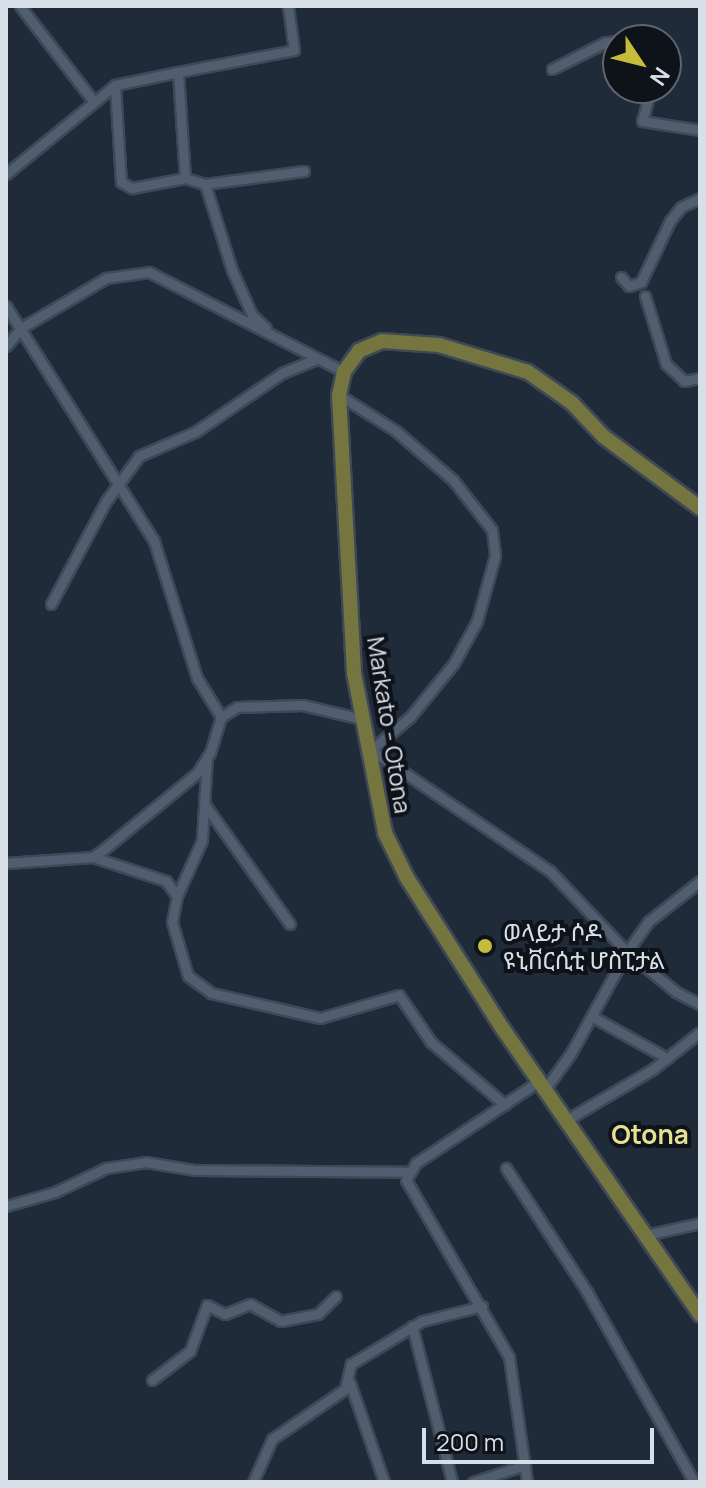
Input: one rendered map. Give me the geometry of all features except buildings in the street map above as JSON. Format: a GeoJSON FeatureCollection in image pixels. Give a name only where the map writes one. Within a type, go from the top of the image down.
{"type":"FeatureCollection","features":[{"type":"Feature","properties":{"kind":"main road","name":"Markato - Otona"},"geometry":{"type":"LineString","coordinates":[[700,508],[604,437],[572,403],[528,372],[439,345],[382,341],[359,351],[344,372],[339,395],[354,673],[385,833],[407,878],[542,1085],[700,1315]]}},
{"type":"Feature","properties":{"kind":"street"},"geometry":{"type":"LineString","coordinates":[[20,6],[94,102]]}},
{"type":"Feature","properties":{"kind":"street"},"geometry":{"type":"LineString","coordinates":[[6,174],[115,85],[294,50],[288,6]]}},
{"type":"Feature","properties":{"kind":"street"},"geometry":{"type":"LineString","coordinates":[[552,69],[602,44]]}},
{"type":"Feature","properties":{"kind":"street"},"geometry":{"type":"LineString","coordinates":[[178,72],[185,178]]}},
{"type":"Feature","properties":{"kind":"street"},"geometry":{"type":"LineString","coordinates":[[115,85],[121,182],[148,188],[185,178],[205,184],[304,171]]}},
{"type":"Feature","properties":{"kind":"street"},"geometry":{"type":"LineString","coordinates":[[647,104],[642,121],[700,130]]}},
{"type":"Feature","properties":{"kind":"street"},"geometry":{"type":"LineString","coordinates":[[205,184],[244,299],[271,333]]}},
{"type":"Feature","properties":{"kind":"street"},"geometry":{"type":"LineString","coordinates":[[621,277],[629,286],[641,282],[670,221],[681,207],[700,198]]}},
{"type":"Feature","properties":{"kind":"street"},"geometry":{"type":"LineString","coordinates":[[6,346],[21,328],[106,278],[149,272],[344,372]]}},
{"type":"Feature","properties":{"kind":"street"},"geometry":{"type":"LineString","coordinates":[[645,296],[666,364],[684,381],[700,378]]}},
{"type":"Feature","properties":{"kind":"street"},"geometry":{"type":"LineString","coordinates":[[6,306],[154,541],[197,678],[221,717]]}},
{"type":"Feature","properties":{"kind":"street"},"geometry":{"type":"LineString","coordinates":[[51,604],[118,483],[139,456],[195,432],[282,373],[317,359]]}},
{"type":"Feature","properties":{"kind":"street"},"geometry":{"type":"LineString","coordinates":[[339,395],[396,431],[453,480],[492,530],[495,556],[477,621],[454,663],[410,717],[371,750],[550,871],[627,952],[676,992],[700,1004]]}},
{"type":"Feature","properties":{"kind":"street"},"geometry":{"type":"LineString","coordinates":[[362,719],[303,705],[268,703],[237,707],[221,717],[207,757],[202,840],[177,896],[172,922],[188,976],[211,993],[320,1018],[399,995],[431,1042],[505,1105]]}},
{"type":"Feature","properties":{"kind":"street"},"geometry":{"type":"LineString","coordinates":[[93,857],[169,798],[207,757]]}},
{"type":"Feature","properties":{"kind":"street"},"geometry":{"type":"LineString","coordinates":[[205,805],[290,924]]}},
{"type":"Feature","properties":{"kind":"street"},"geometry":{"type":"LineString","coordinates":[[6,863],[93,857],[166,881],[177,896]]}},
{"type":"Feature","properties":{"kind":"street"},"geometry":{"type":"LineString","coordinates":[[6,1206],[55,1192],[106,1168],[146,1162],[195,1170],[408,1172],[505,1105],[542,1085],[593,1017],[627,952],[649,921],[700,881]]}},
{"type":"Feature","properties":{"kind":"street"},"geometry":{"type":"LineString","coordinates":[[593,1017],[667,1058]]}},
{"type":"Feature","properties":{"kind":"street"},"geometry":{"type":"LineString","coordinates":[[568,1119],[667,1058],[700,1032]]}},
{"type":"Feature","properties":{"kind":"street"},"geometry":{"type":"LineString","coordinates":[[506,1168],[587,1292],[694,1482]]}},
{"type":"Feature","properties":{"kind":"street"},"geometry":{"type":"LineString","coordinates":[[408,1172],[411,1189],[509,1357],[527,1482]]}},
{"type":"Feature","properties":{"kind":"street"},"geometry":{"type":"LineString","coordinates":[[646,1235],[700,1223]]}},
{"type":"Feature","properties":{"kind":"street"},"geometry":{"type":"LineString","coordinates":[[152,1380],[190,1351],[207,1305],[225,1314],[250,1304],[281,1321],[318,1314],[336,1296]]}},
{"type":"Feature","properties":{"kind":"street"},"geometry":{"type":"LineString","coordinates":[[384,1482],[350,1383],[351,1364],[412,1326],[482,1306]]}},
{"type":"Feature","properties":{"kind":"street"},"geometry":{"type":"LineString","coordinates":[[412,1326],[452,1482]]}},
{"type":"Feature","properties":{"kind":"street"},"geometry":{"type":"LineString","coordinates":[[253,1482],[272,1439],[350,1383]]}},
{"type":"Feature","properties":{"kind":"street"},"geometry":{"type":"LineString","coordinates":[[473,1482],[525,1465]]}},
{"type":"Feature","properties":{"kind":"place","name":"ወላይታ ሶዶ ዩኒቨርሲቲ ሆስፒታል"},"geometry":{"type":"Point","coordinates":[485,946]}},
{"type":"Feature","properties":{"kind":"district","name":"Otona"},"geometry":{"type":"Point","coordinates":[650,1135]}}]}
